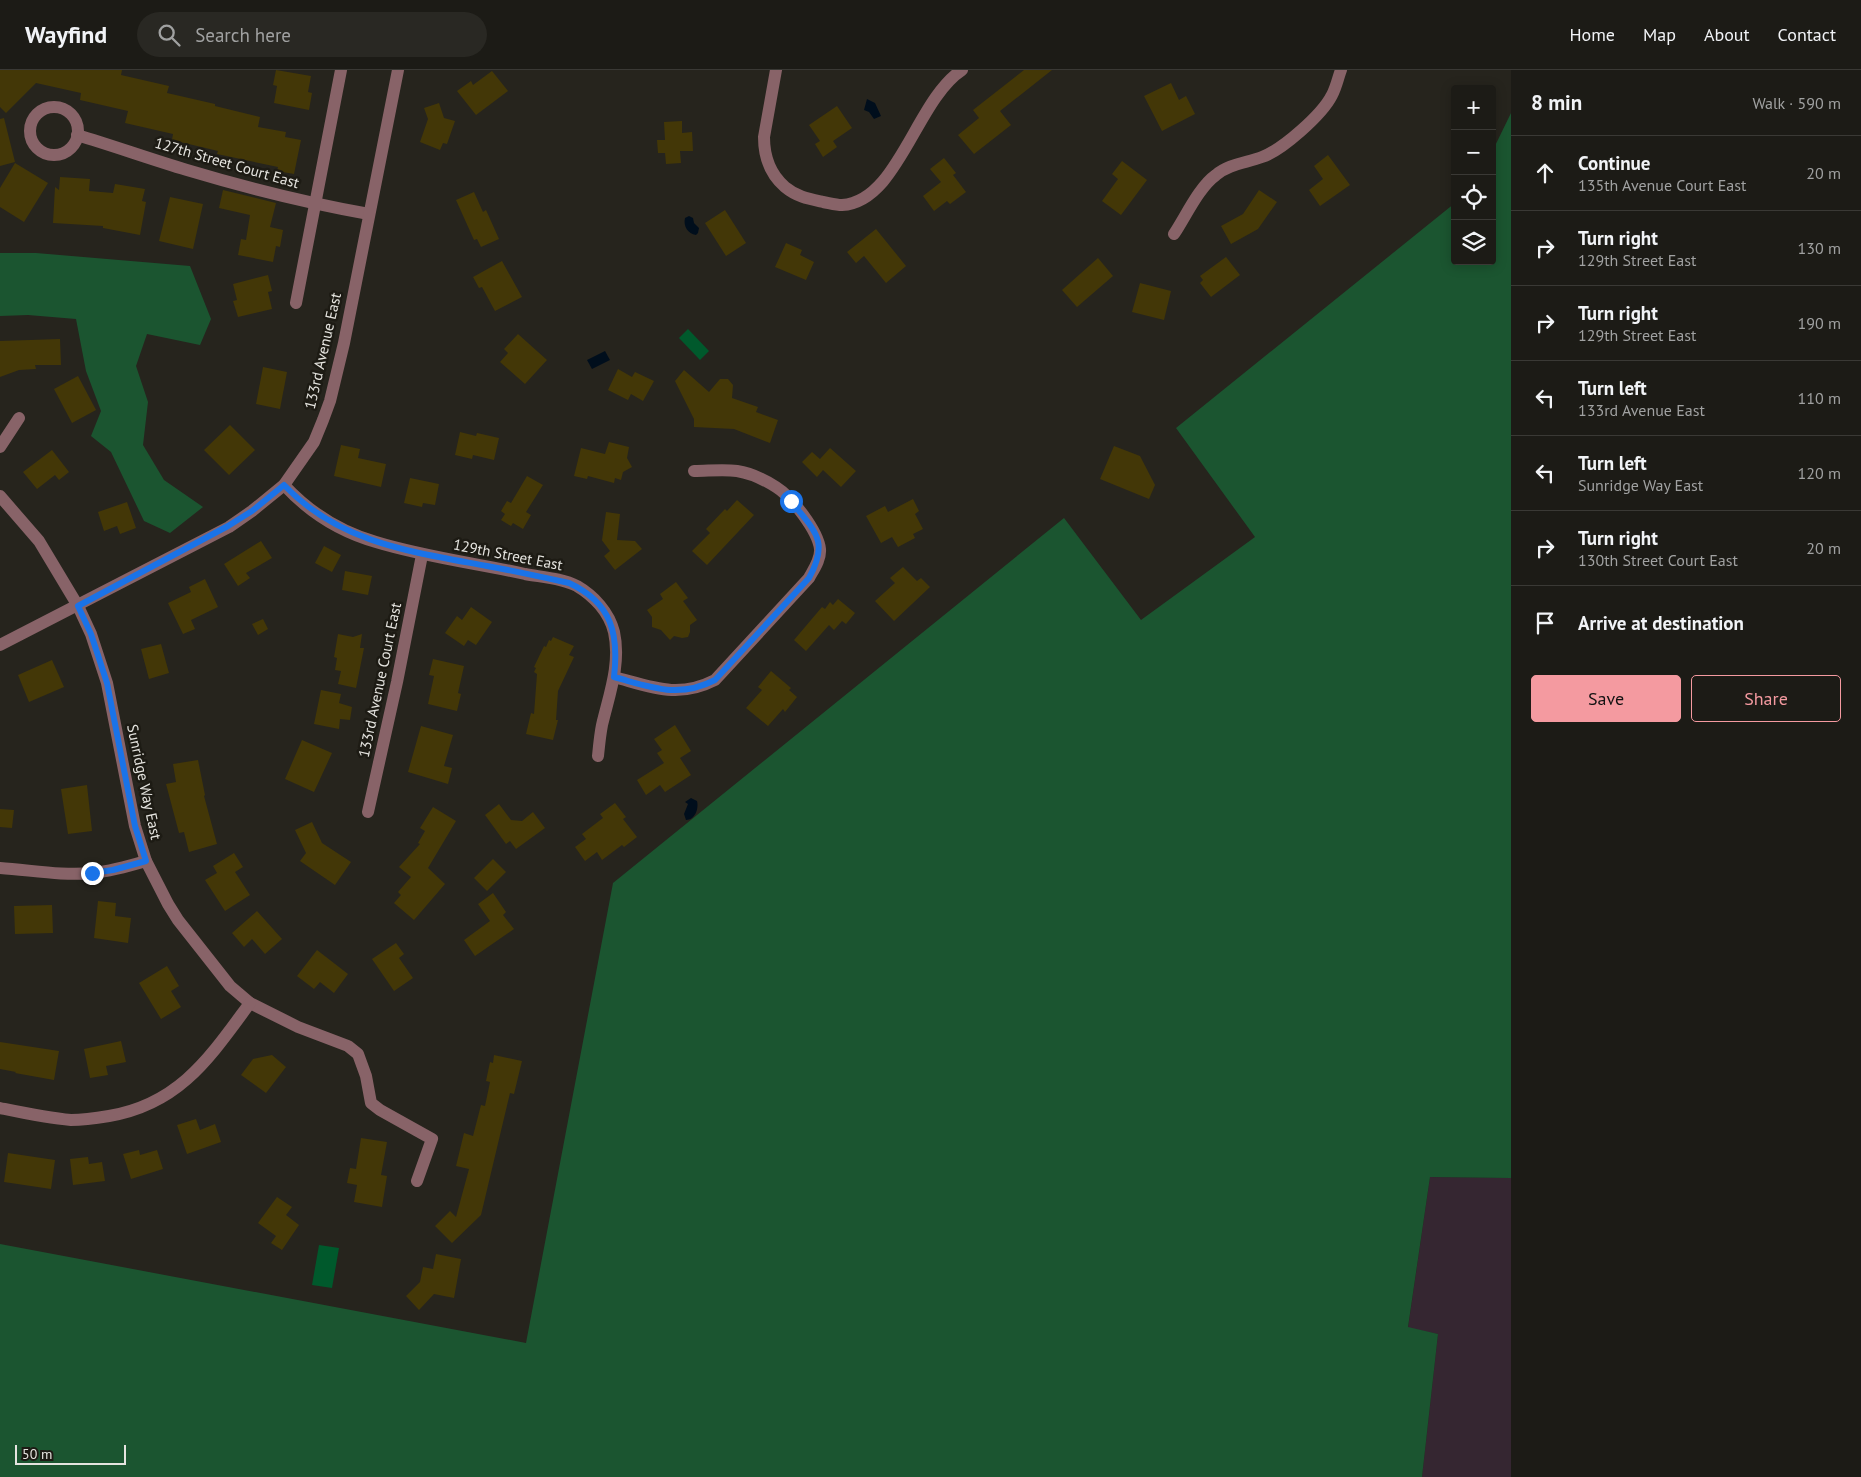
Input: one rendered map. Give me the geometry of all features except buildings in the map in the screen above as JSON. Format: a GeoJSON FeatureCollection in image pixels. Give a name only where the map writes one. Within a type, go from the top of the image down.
{"type":"FeatureCollection","features":[{"type":"Feature","properties":{"kind":"street"},"geometry":{"type":"LineString","coordinates":[[296,303],[341,70]]}},
{"type":"Feature","properties":{"kind":"street","name":"133rd Avenue East"},"geometry":{"type":"LineString","coordinates":[[0,645],[78,606],[228,526],[252,511],[284,485],[314,442],[330,401],[344,343],[398,70]]}},
{"type":"Feature","properties":{"kind":"street"},"geometry":{"type":"LineString","coordinates":[[776,70],[764,147],[770,168],[783,185],[800,198],[841,205],[862,199],[876,191],[901,156],[923,115],[940,90],[954,75],[962,70]]}},
{"type":"Feature","properties":{"kind":"street"},"geometry":{"type":"LineString","coordinates":[[1174,234],[1203,189],[1215,175],[1230,166],[1270,153],[1314,119],[1332,96],[1341,70]]}},
{"type":"Feature","properties":{"kind":"street","name":"127th Street Court East"},"geometry":{"type":"LineString","coordinates":[[77,136],[118,147],[187,170],[316,205],[369,214]]}},
{"type":"Feature","properties":{"kind":"street"},"geometry":{"type":"LineString","coordinates":[[0,447],[19,418]]}},
{"type":"Feature","properties":{"kind":"street"},"geometry":{"type":"LineString","coordinates":[[614,677],[662,690],[684,690],[701,687],[715,680],[809,578],[816,565],[820,551],[815,532],[791,501],[777,487],[754,476],[737,471],[694,471]]}},
{"type":"Feature","properties":{"kind":"street","name":"129th Street East"},"geometry":{"type":"LineString","coordinates":[[284,485],[314,513],[346,530],[375,542],[422,555],[490,566],[569,583],[596,600],[610,619],[616,645],[614,677],[601,727],[598,756]]}},
{"type":"Feature","properties":{"kind":"street","name":"Sunridge Way East"},"geometry":{"type":"LineString","coordinates":[[0,496],[39,541],[78,606],[96,649],[107,683],[135,826],[146,861],[178,920],[230,986],[250,1003],[311,1032],[348,1046],[358,1054],[366,1076],[371,1103],[432,1139],[417,1181]]}},
{"type":"Feature","properties":{"kind":"street","name":"133rd Avenue Court East"},"geometry":{"type":"LineString","coordinates":[[368,812],[397,682],[422,555]]}},
{"type":"Feature","properties":{"kind":"street"},"geometry":{"type":"LineString","coordinates":[[0,868],[78,874],[113,870],[146,861]]}},
{"type":"Feature","properties":{"kind":"street"},"geometry":{"type":"LineString","coordinates":[[0,1108],[73,1120],[102,1117],[139,1109],[164,1098],[182,1085],[224,1038],[250,1003]]}},
{"type":"Feature","properties":{"kind":"shaded area"},"geometry":{"type":"Polygon","coordinates":[[[1430,1177],[1511,1178],[1511,1477],[1422,1477],[1438,1334],[1408,1328],[1430,1177]]]}},
{"type":"Feature","properties":{"kind":"green space"},"geometry":{"type":"Polygon","coordinates":[[[1511,113],[1511,1178],[1430,1177],[1408,1327],[1438,1334],[1422,1477],[0,1477],[0,1244],[526,1343],[613,883],[1064,518],[1141,620],[1255,537],[1176,428],[1451,206],[1451,265],[1496,265],[1496,144],[1511,113]]]}},
{"type":"Feature","properties":{"kind":"green space"},"geometry":{"type":"Polygon","coordinates":[[[0,253],[36,253],[190,266],[211,319],[200,345],[147,334],[136,366],[148,402],[143,445],[164,480],[203,507],[170,533],[144,521],[111,452],[91,436],[101,411],[86,371],[76,319],[28,315],[0,316],[0,253]]]}},
{"type":"Feature","properties":{"kind":"green space"},"geometry":{"type":"Polygon","coordinates":[[[688,329],[709,351],[700,360],[679,338],[688,329]]]}},
{"type":"Feature","properties":{"kind":"green space"},"geometry":{"type":"Polygon","coordinates":[[[319,1245],[339,1248],[332,1288],[312,1285],[319,1245]]]}},
{"type":"Feature","properties":{"kind":"water"},"geometry":{"type":"Polygon","coordinates":[[[867,99],[875,103],[881,116],[874,119],[869,112],[864,110],[867,99]]]}},
{"type":"Feature","properties":{"kind":"water"},"geometry":{"type":"Polygon","coordinates":[[[689,216],[693,218],[694,223],[699,228],[696,235],[685,227],[685,218],[689,216]]]}},
{"type":"Feature","properties":{"kind":"water"},"geometry":{"type":"Polygon","coordinates":[[[605,351],[610,360],[592,369],[587,360],[605,351]]]}},
{"type":"Feature","properties":{"kind":"water"},"geometry":{"type":"Polygon","coordinates":[[[691,798],[697,801],[697,811],[692,818],[686,820],[684,814],[688,804],[685,802],[691,798]]]}},
{"type":"Feature","properties":{"kind":"route"},"geometry":{"type":"LineString","coordinates":[[92,873],[113,870],[146,861],[135,826],[107,683],[91,634],[78,606],[228,526],[252,511],[284,485],[314,513],[353,534],[375,542],[422,555],[490,566],[576,586],[596,600],[610,619],[616,645],[614,677],[662,690],[684,690],[701,687],[715,680],[809,578],[819,558],[818,539],[815,532],[791,501]]}}]}
